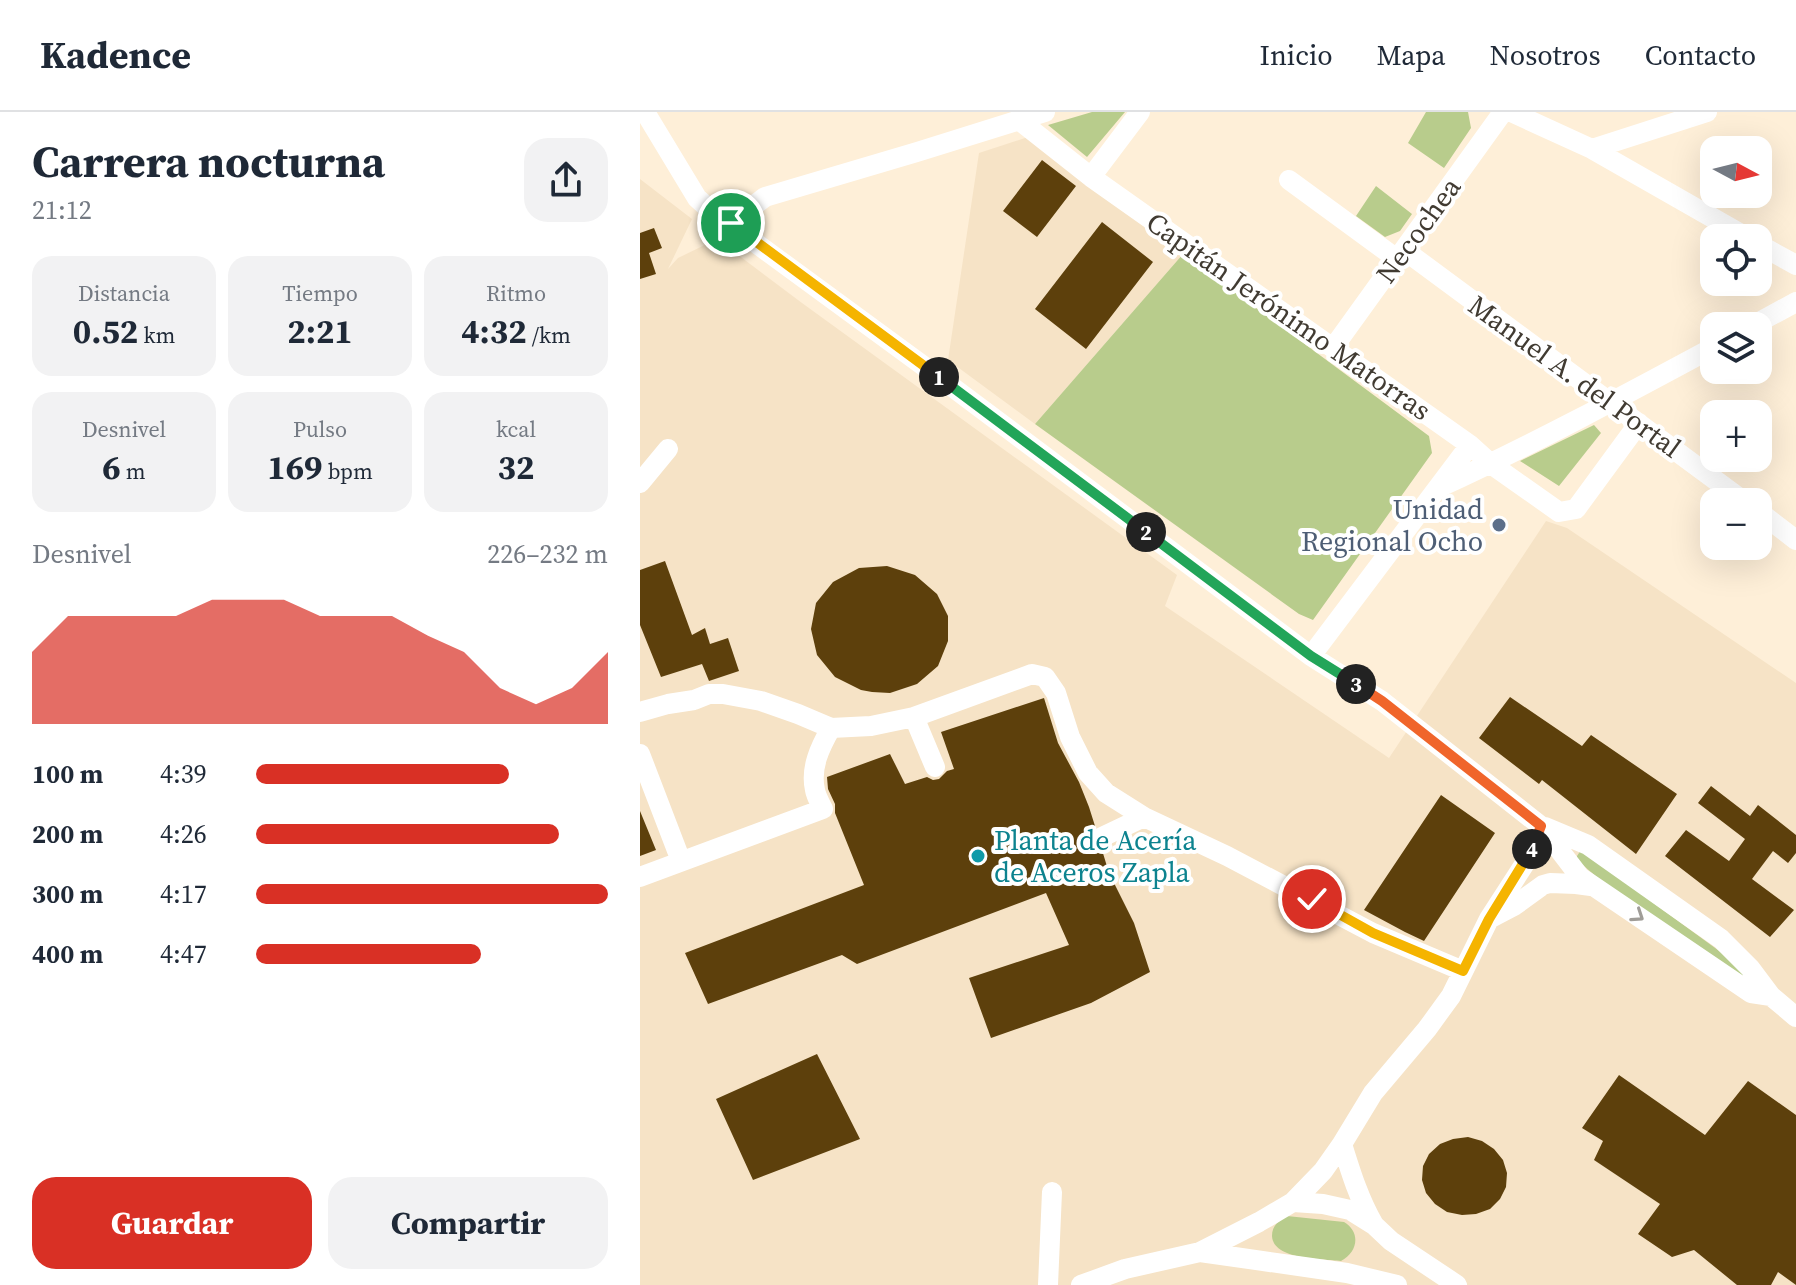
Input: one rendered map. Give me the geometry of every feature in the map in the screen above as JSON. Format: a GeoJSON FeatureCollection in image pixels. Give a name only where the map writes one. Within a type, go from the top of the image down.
{"type":"FeatureCollection","features":[{"type":"Feature","properties":{"kind":"street"},"geometry":{"type":"LineString","coordinates":[[731,223],[765,197],[1045,112]]}},
{"type":"Feature","properties":{"kind":"street"},"geometry":{"type":"LineString","coordinates":[[1091,177],[1140,112]]}},
{"type":"Feature","properties":{"kind":"street","name":"Necochea"},"geometry":{"type":"LineString","coordinates":[[1333,348],[1503,112]]}},
{"type":"Feature","properties":{"kind":"street"},"geometry":{"type":"LineString","coordinates":[[1511,112],[1592,149],[1723,224]]}},
{"type":"Feature","properties":{"kind":"street"},"geometry":{"type":"LineString","coordinates":[[1592,149],[1707,112]]}},
{"type":"Feature","properties":{"kind":"street"},"geometry":{"type":"LineString","coordinates":[[643,114],[697,198],[1311,656],[1382,701],[1541,826],[1580,877],[1751,993],[1771,996]]}},
{"type":"Feature","properties":{"kind":"street","name":"Capitán Jerónimo Matorras"},"geometry":{"type":"LineString","coordinates":[[1019,120],[1091,177],[1470,445],[1491,464],[1559,512],[1576,509],[1639,423]]}},
{"type":"Feature","properties":{"kind":"street","name":"Manuel A. del Portal"},"geometry":{"type":"LineString","coordinates":[[1289,180],[1612,402],[1726,488]]}},
{"type":"Feature","properties":{"kind":"street"},"geometry":{"type":"LineString","coordinates":[[1772,252],[1796,265]]}},
{"type":"Feature","properties":{"kind":"street"},"geometry":{"type":"LineString","coordinates":[[1772,315],[1796,302]]}},
{"type":"Feature","properties":{"kind":"street"},"geometry":{"type":"LineString","coordinates":[[1438,488],[1491,464],[1700,355]]}},
{"type":"Feature","properties":{"kind":"street"},"geometry":{"type":"LineString","coordinates":[[1311,656],[1470,445]]}},
{"type":"Feature","properties":{"kind":"street"},"geometry":{"type":"LineString","coordinates":[[640,483],[668,449]]}},
{"type":"Feature","properties":{"kind":"street"},"geometry":{"type":"LineString","coordinates":[[1772,522],[1796,540]]}},
{"type":"Feature","properties":{"kind":"street"},"geometry":{"type":"LineString","coordinates":[[640,712],[709,694],[723,694],[761,701],[831,728],[871,726],[914,717],[1032,674],[1045,677],[1056,693],[1070,737],[1088,773],[1106,793],[1144,817],[1227,856],[1373,933],[1463,971]]}},
{"type":"Feature","properties":{"kind":"street"},"geometry":{"type":"LineString","coordinates":[[914,717],[935,767]]}},
{"type":"Feature","properties":{"kind":"street"},"geometry":{"type":"LineString","coordinates":[[640,877],[823,809],[815,791],[815,764],[831,728]]}},
{"type":"Feature","properties":{"kind":"street"},"geometry":{"type":"LineString","coordinates":[[640,754],[681,861]]}},
{"type":"Feature","properties":{"kind":"street"},"geometry":{"type":"LineString","coordinates":[[1102,837],[1144,817]]}},
{"type":"Feature","properties":{"kind":"street"},"geometry":{"type":"LineString","coordinates":[[1081,1285],[1125,1269],[1200,1252],[1293,1202],[1323,1171],[1373,1093],[1451,996],[1489,919],[1531,854],[1541,826]]}},
{"type":"Feature","properties":{"kind":"street"},"geometry":{"type":"LineString","coordinates":[[1541,826],[1588,845],[1721,939],[1750,968],[1771,996],[1796,1017]]}},
{"type":"Feature","properties":{"kind":"street"},"geometry":{"type":"LineString","coordinates":[[1489,919],[1543,885],[1596,887]]}},
{"type":"Feature","properties":{"kind":"street"},"geometry":{"type":"LineString","coordinates":[[1342,1144],[1362,1205],[1374,1225]]}},
{"type":"Feature","properties":{"kind":"street"},"geometry":{"type":"LineString","coordinates":[[1048,1285],[1052,1192]]}},
{"type":"Feature","properties":{"kind":"street"},"geometry":{"type":"LineString","coordinates":[[1293,1202],[1350,1210],[1457,1285]]}},
{"type":"Feature","properties":{"kind":"street"},"geometry":{"type":"LineString","coordinates":[[1200,1252],[1347,1273],[1397,1285]]}},
{"type":"Feature","properties":{"kind":"shaded area"},"geometry":{"type":"Polygon","coordinates":[[[1028,137],[1082,182],[1183,254],[1035,424],[948,360],[979,153],[1028,137]]]}},
{"type":"Feature","properties":{"kind":"shaded area"},"geometry":{"type":"Polygon","coordinates":[[[640,179],[692,219],[668,269],[678,258],[717,239],[1177,575],[1165,606],[1389,758],[1546,521],[1567,528],[1796,683],[1796,1285],[640,1285],[640,179]]]}},
{"type":"Feature","properties":{"kind":"green space"},"geometry":{"type":"Polygon","coordinates":[[[1092,112],[1125,112],[1087,157],[1048,125],[1092,112]]]}},
{"type":"Feature","properties":{"kind":"green space"},"geometry":{"type":"Polygon","coordinates":[[[1426,112],[1468,112],[1471,128],[1444,168],[1408,143],[1426,112]]]}},
{"type":"Feature","properties":{"kind":"green space"},"geometry":{"type":"Polygon","coordinates":[[[1376,186],[1412,214],[1400,231],[1385,237],[1356,216],[1376,186]]]}},
{"type":"Feature","properties":{"kind":"green space"},"geometry":{"type":"Polygon","coordinates":[[[1183,254],[1429,436],[1432,453],[1313,620],[1299,614],[1035,424],[1183,254]]]}},
{"type":"Feature","properties":{"kind":"green space"},"geometry":{"type":"Polygon","coordinates":[[[1594,425],[1601,433],[1559,486],[1520,461],[1594,425]]]}},
{"type":"Feature","properties":{"kind":"green space"},"geometry":{"type":"Polygon","coordinates":[[[1581,850],[1737,964],[1745,974],[1739,978],[1599,879],[1577,860],[1581,850]]]}},
{"type":"Feature","properties":{"kind":"green space"},"geometry":{"type":"Polygon","coordinates":[[[1287,1216],[1344,1222],[1355,1236],[1351,1253],[1341,1261],[1312,1259],[1281,1250],[1275,1244],[1272,1232],[1287,1216]]]}},
{"type":"Feature","properties":{"kind":"building"},"geometry":{"type":"Polygon","coordinates":[[[1042,160],[1076,186],[1037,237],[1003,211],[1042,160]]]}},
{"type":"Feature","properties":{"kind":"building"},"geometry":{"type":"Polygon","coordinates":[[[1102,222],[1153,262],[1086,349],[1035,309],[1102,222]]]}},
{"type":"Feature","properties":{"kind":"building"},"geometry":{"type":"Polygon","coordinates":[[[654,228],[662,248],[649,253],[656,274],[640,279],[640,233],[654,228]]]}},
{"type":"Feature","properties":{"kind":"building"},"geometry":{"type":"Polygon","coordinates":[[[665,561],[692,635],[705,628],[710,644],[728,638],[739,671],[709,681],[702,664],[661,677],[640,625],[640,570],[665,561]]]}},
{"type":"Feature","properties":{"kind":"building"},"geometry":{"type":"Polygon","coordinates":[[[887,566],[915,575],[937,594],[948,616],[948,641],[938,666],[917,684],[890,693],[861,690],[835,677],[817,655],[811,629],[816,603],[833,582],[859,568],[887,566]]]}},
{"type":"Feature","properties":{"kind":"building"},"geometry":{"type":"Polygon","coordinates":[[[1510,697],[1582,746],[1591,735],[1677,794],[1636,854],[1542,780],[1539,784],[1479,738],[1510,697]]]}},
{"type":"Feature","properties":{"kind":"building","name":"Planta de Acería de Aceros Zapla"},"geometry":{"type":"Polygon","coordinates":[[[1044,698],[1058,743],[1089,807],[1095,826],[1089,835],[1090,842],[1102,850],[1109,873],[1134,923],[1150,972],[1091,1003],[991,1038],[969,978],[1069,945],[1046,893],[857,964],[842,955],[708,1004],[685,953],[864,885],[835,813],[827,777],[890,754],[905,784],[927,777],[939,779],[954,769],[941,732],[1044,698]]]}},
{"type":"Feature","properties":{"kind":"building"},"geometry":{"type":"Polygon","coordinates":[[[1711,786],[1750,816],[1758,805],[1796,835],[1796,853],[1788,863],[1773,851],[1752,879],[1794,910],[1770,937],[1665,856],[1686,830],[1729,861],[1745,839],[1698,803],[1711,786]]]}},
{"type":"Feature","properties":{"kind":"building"},"geometry":{"type":"Polygon","coordinates":[[[1441,795],[1495,833],[1424,941],[1364,910],[1441,795]]]}},
{"type":"Feature","properties":{"kind":"building"},"geometry":{"type":"Polygon","coordinates":[[[640,811],[656,850],[640,856],[640,811]]]}},
{"type":"Feature","properties":{"kind":"building"},"geometry":{"type":"Polygon","coordinates":[[[817,1054],[860,1139],[753,1180],[716,1099],[817,1054]]]}},
{"type":"Feature","properties":{"kind":"building"},"geometry":{"type":"Polygon","coordinates":[[[1619,1075],[1705,1135],[1748,1081],[1796,1115],[1796,1285],[1778,1272],[1771,1285],[1737,1285],[1694,1250],[1672,1257],[1638,1234],[1660,1204],[1594,1160],[1603,1141],[1582,1128],[1619,1075]]]}},
{"type":"Feature","properties":{"kind":"building"},"geometry":{"type":"Polygon","coordinates":[[[1468,1137],[1482,1141],[1503,1160],[1507,1173],[1506,1187],[1490,1209],[1462,1215],[1447,1212],[1426,1193],[1422,1180],[1423,1166],[1429,1154],[1440,1144],[1468,1137]]]}},
{"type":"Feature","properties":{"kind":"place","name":"Unidad Regional Ocho"},"geometry":{"type":"Point","coordinates":[1499,525]}},
{"type":"Feature","properties":{"kind":"place","name":"Planta de Acería de Aceros Zapla"},"geometry":{"type":"Point","coordinates":[978,856]}},
{"type":"Feature","properties":{"kind":"route"},"geometry":{"type":"LineString","coordinates":[[731,223],[1311,656],[1382,701],[1541,826],[1531,854],[1489,919],[1463,971],[1373,933],[1312,899]]}}]}
